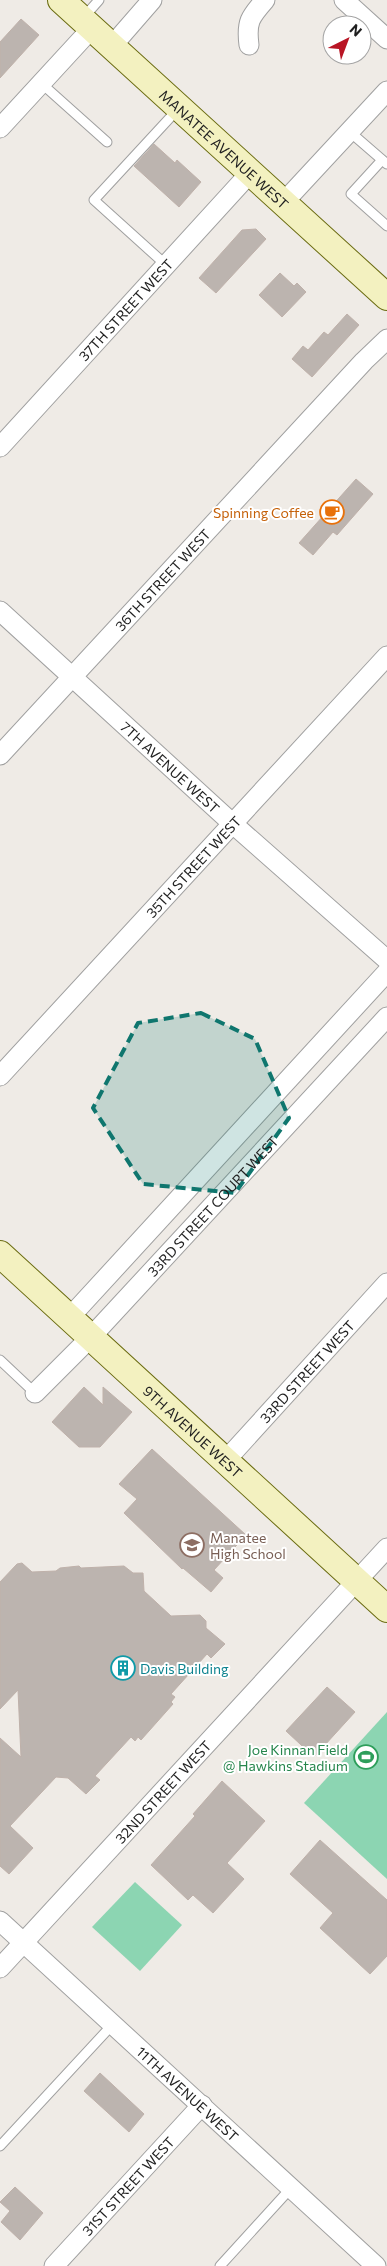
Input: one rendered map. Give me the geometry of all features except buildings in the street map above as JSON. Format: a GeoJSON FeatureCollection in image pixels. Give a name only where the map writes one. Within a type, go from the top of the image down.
{"type":"FeatureCollection","features":[{"type":"Feature","properties":{"kind":"street","name":"MANATEE AVENUE WEST"},"geometry":{"type":"LineString","coordinates":[[62,0],[91,16],[112,46],[387,297]]}},
{"type":"Feature","properties":{"kind":"street"},"geometry":{"type":"LineString","coordinates":[[112,46],[152,0]]}},
{"type":"Feature","properties":{"kind":"street"},"geometry":{"type":"LineString","coordinates":[[249,45],[247,28],[254,13],[265,0]]}},
{"type":"Feature","properties":{"kind":"street"},"geometry":{"type":"LineString","coordinates":[[344,0],[387,39]]}},
{"type":"Feature","properties":{"kind":"street"},"geometry":{"type":"LineString","coordinates":[[0,128],[41,83],[91,16]]}},
{"type":"Feature","properties":{"kind":"street"},"geometry":{"type":"LineString","coordinates":[[284,202],[387,91]]}},
{"type":"Feature","properties":{"kind":"street","name":"37TH STREET WEST"},"geometry":{"type":"LineString","coordinates":[[0,447],[251,172]]}},
{"type":"Feature","properties":{"kind":"street","name":"36TH STREET WEST"},"geometry":{"type":"LineString","coordinates":[[0,755],[364,361],[387,339]]}},
{"type":"Feature","properties":{"kind":"street","name":"7TH AVENUE WEST"},"geometry":{"type":"LineString","coordinates":[[0,611],[233,824],[387,960]]}},
{"type":"Feature","properties":{"kind":"street","name":"35TH STREET WEST"},"geometry":{"type":"LineString","coordinates":[[0,1076],[387,656]]}},
{"type":"Feature","properties":{"kind":"street","name":"33RD STREET COURT WEST"},"geometry":{"type":"LineString","coordinates":[[70,1317],[387,972]]}},
{"type":"Feature","properties":{"kind":"street","name":"33RD STREET COURT WEST"},"geometry":{"type":"LineString","coordinates":[[35,1393],[92,1337],[387,1017]]}},
{"type":"Feature","properties":{"kind":"street","name":"9TH AVENUE WEST"},"geometry":{"type":"LineString","coordinates":[[0,1254],[387,1609]]}},
{"type":"Feature","properties":{"kind":"street","name":"33RD STREET WEST"},"geometry":{"type":"LineString","coordinates":[[226,1460],[387,1283]]}},
{"type":"Feature","properties":{"kind":"street","name":"32ND STREET WEST"},"geometry":{"type":"LineString","coordinates":[[0,1968],[387,1548]]}},
{"type":"Feature","properties":{"kind":"street","name":"11TH AVENUE WEST"},"geometry":{"type":"LineString","coordinates":[[0,1921],[376,2266]]}},
{"type":"Feature","properties":{"kind":"street","name":"31ST STREET WEST"},"geometry":{"type":"LineString","coordinates":[[54,2266],[202,2105]]}},
{"type":"Feature","properties":{"kind":"lane"},"geometry":{"type":"LineString","coordinates":[[41,83],[107,142]]}},
{"type":"Feature","properties":{"kind":"lane"},"geometry":{"type":"LineString","coordinates":[[166,265],[94,200],[180,107]]}},
{"type":"Feature","properties":{"kind":"lane"},"geometry":{"type":"LineString","coordinates":[[350,132],[384,162],[350,194],[387,226]]}},
{"type":"Feature","properties":{"kind":"lane"},"geometry":{"type":"LineString","coordinates":[[0,1360],[35,1393]]}},
{"type":"Feature","properties":{"kind":"lane"},"geometry":{"type":"LineString","coordinates":[[0,2146],[113,2023]]}},
{"type":"Feature","properties":{"kind":"lane"},"geometry":{"type":"LineString","coordinates":[[220,2266],[291,2188]]}},
{"type":"Feature","properties":{"kind":"highlighted area"},"geometry":{"type":"Polygon","coordinates":[[[201,1013],[255,1039],[289,1118],[235,1193],[143,1184],[93,1108],[138,1023],[201,1013]]]}},
{"type":"Feature","properties":{"kind":"green space","name":"Joe Kinnan Field @ Hawkins Stadium"},"geometry":{"type":"Polygon","coordinates":[[[387,1712],[387,1879],[304,1803],[387,1712]]]}},
{"type":"Feature","properties":{"kind":"green space"},"geometry":{"type":"Polygon","coordinates":[[[135,1882],[182,1925],[140,1971],[92,1927],[135,1882]]]}},
{"type":"Feature","properties":{"kind":"place","name":"Spinning Coffee"},"geometry":{"type":"Point","coordinates":[332,512]}},
{"type":"Feature","properties":{"kind":"place","name":"Manatee High School"},"geometry":{"type":"Point","coordinates":[192,1545]}},
{"type":"Feature","properties":{"kind":"place","name":"Davis Building"},"geometry":{"type":"Point","coordinates":[123,1668]}},
{"type":"Feature","properties":{"kind":"place","name":"Joe Kinnan Field @ Hawkins Stadium"},"geometry":{"type":"Point","coordinates":[366,1757]}}]}
